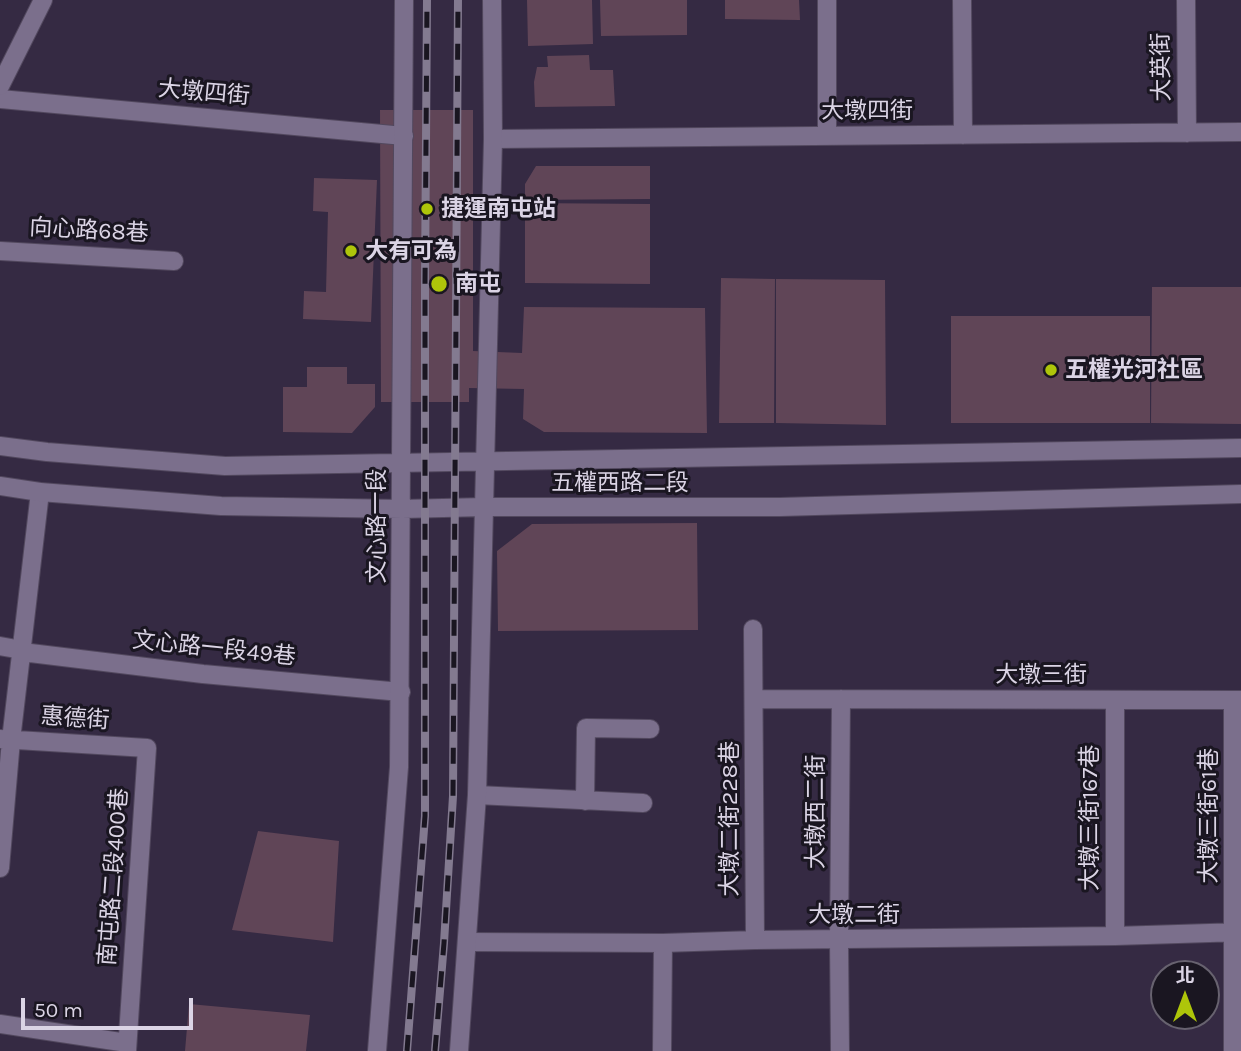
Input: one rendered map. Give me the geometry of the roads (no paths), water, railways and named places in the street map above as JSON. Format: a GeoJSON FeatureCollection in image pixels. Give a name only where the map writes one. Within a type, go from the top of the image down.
{"type":"FeatureCollection","features":[{"type":"Feature","properties":{"kind":"street"},"geometry":{"type":"LineString","coordinates":[[0,86],[43,0]]}},
{"type":"Feature","properties":{"kind":"street","name":"文心路一段"},"geometry":{"type":"LineString","coordinates":[[377,1051],[400,767],[404,0]]}},
{"type":"Feature","properties":{"kind":"street"},"geometry":{"type":"LineString","coordinates":[[459,1051],[477,795],[493,139],[492,0]]}},
{"type":"Feature","properties":{"kind":"street"},"geometry":{"type":"LineString","coordinates":[[827,0],[827,136]]}},
{"type":"Feature","properties":{"kind":"street"},"geometry":{"type":"LineString","coordinates":[[962,0],[963,135]]}},
{"type":"Feature","properties":{"kind":"street","name":"大英街"},"geometry":{"type":"LineString","coordinates":[[1186,0],[1188,133]]}},
{"type":"Feature","properties":{"kind":"street","name":"大墩四街"},"geometry":{"type":"LineString","coordinates":[[0,99],[404,136]]}},
{"type":"Feature","properties":{"kind":"street","name":"大墩四街"},"geometry":{"type":"LineString","coordinates":[[493,139],[1241,132]]}},
{"type":"Feature","properties":{"kind":"street","name":"向心路68巷"},"geometry":{"type":"LineString","coordinates":[[0,251],[174,261]]}},
{"type":"Feature","properties":{"kind":"street","name":"五權西路二段"},"geometry":{"type":"LineString","coordinates":[[0,446],[225,466],[1241,448]]}},
{"type":"Feature","properties":{"kind":"street","name":"五權西路二段"},"geometry":{"type":"LineString","coordinates":[[0,486],[40,492],[220,506],[402,509],[780,507],[1241,494]]}},
{"type":"Feature","properties":{"kind":"street"},"geometry":{"type":"LineString","coordinates":[[0,868],[6,739],[22,651],[40,492]]}},
{"type":"Feature","properties":{"kind":"street","name":"大墩二街228巷"},"geometry":{"type":"LineString","coordinates":[[753,629],[755,940]]}},
{"type":"Feature","properties":{"kind":"street","name":"文心路一段49巷"},"geometry":{"type":"LineString","coordinates":[[0,646],[203,674],[401,692]]}},
{"type":"Feature","properties":{"kind":"street"},"geometry":{"type":"LineString","coordinates":[[754,699],[841,699]]}},
{"type":"Feature","properties":{"kind":"street","name":"大墩三街"},"geometry":{"type":"LineString","coordinates":[[841,699],[1237,700]]}},
{"type":"Feature","properties":{"kind":"street","name":"大墩西二街"},"geometry":{"type":"LineString","coordinates":[[840,1051],[841,699]]}},
{"type":"Feature","properties":{"kind":"street","name":"大墩三街167巷"},"geometry":{"type":"LineString","coordinates":[[1115,700],[1115,936]]}},
{"type":"Feature","properties":{"kind":"street","name":"大墩三街61巷"},"geometry":{"type":"LineString","coordinates":[[1233,1051],[1237,932],[1237,700]]}},
{"type":"Feature","properties":{"kind":"street"},"geometry":{"type":"LineString","coordinates":[[585,801],[586,727],[650,729]]}},
{"type":"Feature","properties":{"kind":"street","name":"惠德街"},"geometry":{"type":"LineString","coordinates":[[6,739],[147,748]]}},
{"type":"Feature","properties":{"kind":"street","name":"南屯路二段400巷"},"geometry":{"type":"LineString","coordinates":[[127,1047],[147,748]]}},
{"type":"Feature","properties":{"kind":"street"},"geometry":{"type":"LineString","coordinates":[[477,795],[643,803]]}},
{"type":"Feature","properties":{"kind":"street","name":"大墩二街"},"geometry":{"type":"LineString","coordinates":[[467,942],[663,943],[1237,932]]}},
{"type":"Feature","properties":{"kind":"street"},"geometry":{"type":"LineString","coordinates":[[662,1051],[663,943]]}},
{"type":"Feature","properties":{"kind":"street"},"geometry":{"type":"LineString","coordinates":[[0,1024],[127,1047]]}},
{"type":"Feature","properties":{"kind":"railway"},"geometry":{"type":"LineString","coordinates":[[407,1051],[425,816],[427,0]]}},
{"type":"Feature","properties":{"kind":"railway"},"geometry":{"type":"LineString","coordinates":[[435,1051],[453,796],[458,0]]}},
{"type":"Feature","properties":{"kind":"place","name":"捷運南屯站"},"geometry":{"type":"Point","coordinates":[427,209]}},
{"type":"Feature","properties":{"kind":"place","name":"大有可為"},"geometry":{"type":"Point","coordinates":[351,251]}},
{"type":"Feature","properties":{"kind":"place","name":"南屯"},"geometry":{"type":"Point","coordinates":[439,284]}},
{"type":"Feature","properties":{"kind":"place","name":"五權光河社區"},"geometry":{"type":"Point","coordinates":[1051,370]}}]}
